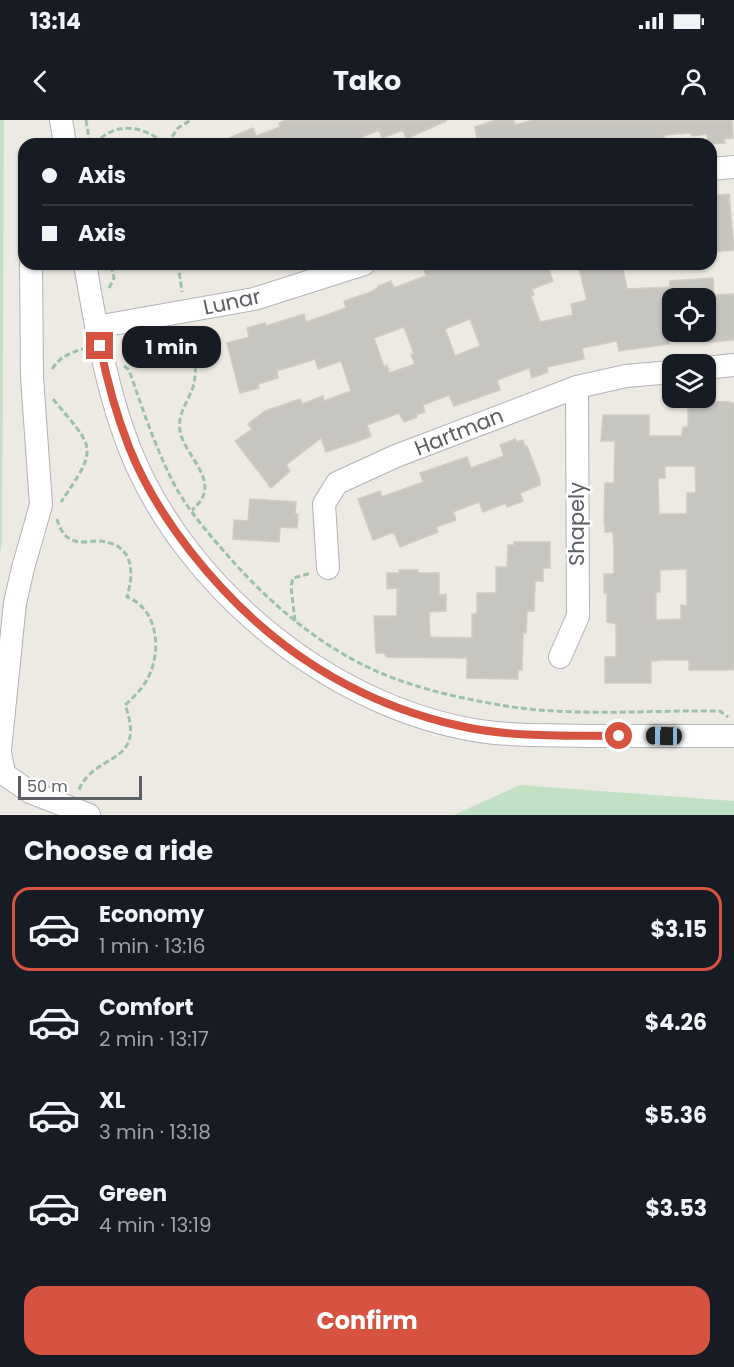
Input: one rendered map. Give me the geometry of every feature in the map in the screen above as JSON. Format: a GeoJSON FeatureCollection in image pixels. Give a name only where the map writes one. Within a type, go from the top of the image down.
{"type":"FeatureCollection","features":[{"type":"Feature","properties":{"kind":"street"},"geometry":{"type":"LineString","coordinates":[[61,120],[64,138]]}},
{"type":"Feature","properties":{"kind":"street"},"geometry":{"type":"LineString","coordinates":[[717,168],[734,167]]}},
{"type":"Feature","properties":{"kind":"street"},"geometry":{"type":"LineString","coordinates":[[31,270],[32,377],[41,505],[15,603],[0,751],[4,774],[30,792],[80,812]]}},
{"type":"Feature","properties":{"kind":"street"},"geometry":{"type":"LineString","coordinates":[[86,270],[98,337],[116,412],[129,449],[167,521],[202,566],[246,614],[288,649],[364,694],[408,712],[495,733],[734,736]]}},
{"type":"Feature","properties":{"kind":"street","name":"Lunar"},"geometry":{"type":"LineString","coordinates":[[98,337],[185,311],[254,299],[345,270]]}},
{"type":"Feature","properties":{"kind":"street"},"geometry":{"type":"LineString","coordinates":[[716,367],[734,366]]}},
{"type":"Feature","properties":{"kind":"street","name":"Hartman"},"geometry":{"type":"LineString","coordinates":[[328,568],[324,504],[337,483],[396,456],[577,387],[626,376],[662,373]]}},
{"type":"Feature","properties":{"kind":"street","name":"Shapely"},"geometry":{"type":"LineString","coordinates":[[560,657],[578,616],[577,387]]}},
{"type":"Feature","properties":{"kind":"path"},"geometry":{"type":"LineString","coordinates":[[86,120],[89,138]]}},
{"type":"Feature","properties":{"kind":"path"},"geometry":{"type":"LineString","coordinates":[[171,138],[178,128],[190,120]]}},
{"type":"Feature","properties":{"kind":"path"},"geometry":{"type":"LineString","coordinates":[[100,138],[119,127],[139,129],[158,138]]}},
{"type":"Feature","properties":{"kind":"path"},"geometry":{"type":"LineString","coordinates":[[108,294],[114,278],[112,270]]}},
{"type":"Feature","properties":{"kind":"path"},"geometry":{"type":"LineString","coordinates":[[179,270],[196,366],[192,388],[180,419],[181,433],[204,480],[204,496],[192,510]]}},
{"type":"Feature","properties":{"kind":"path"},"geometry":{"type":"LineString","coordinates":[[51,374],[59,360],[98,337]]}},
{"type":"Feature","properties":{"kind":"path"},"geometry":{"type":"LineString","coordinates":[[121,364],[129,370],[147,424],[173,482],[207,532],[253,585],[295,621],[344,654],[383,674],[444,694],[507,706],[563,712],[720,711],[734,720]]}},
{"type":"Feature","properties":{"kind":"path"},"geometry":{"type":"LineString","coordinates":[[52,397],[80,430],[87,443],[88,455],[84,468],[58,508]]}},
{"type":"Feature","properties":{"kind":"path"},"geometry":{"type":"LineString","coordinates":[[56,514],[59,528],[69,539],[80,542],[112,543],[125,553],[131,563],[132,579],[127,597],[135,600],[147,613],[155,632],[156,642],[151,672],[142,688],[125,705],[131,721],[131,734],[126,749],[94,770],[82,781],[80,812]]}},
{"type":"Feature","properties":{"kind":"path"},"geometry":{"type":"LineString","coordinates":[[295,621],[291,587],[293,578],[328,568]]}},
{"type":"Feature","properties":{"kind":"green space"},"geometry":{"type":"Polygon","coordinates":[[[0,120],[4,120],[2,541],[0,556],[0,120]]]}},
{"type":"Feature","properties":{"kind":"green space"},"geometry":{"type":"Polygon","coordinates":[[[520,785],[734,801],[734,815],[454,815],[520,785]]]}},
{"type":"Feature","properties":{"kind":"building"},"geometry":{"type":"Polygon","coordinates":[[[286,120],[446,120],[408,138],[406,138],[403,130],[382,138],[379,130],[360,138],[229,138],[253,128],[256,136],[280,127],[279,123],[286,120]]]}},
{"type":"Feature","properties":{"kind":"building"},"geometry":{"type":"Polygon","coordinates":[[[496,120],[514,120],[515,125],[533,120],[732,120],[733,138],[724,139],[725,143],[717,143],[717,138],[707,138],[707,134],[692,136],[691,133],[664,135],[664,138],[477,138],[475,127],[496,120]]]}},
{"type":"Feature","properties":{"kind":"building"},"geometry":{"type":"Polygon","coordinates":[[[729,194],[734,250],[717,251],[717,195],[729,194]]]}},
{"type":"Feature","properties":{"kind":"building"},"geometry":{"type":"Polygon","coordinates":[[[424,270],[549,270],[553,281],[532,289],[534,295],[531,296],[540,322],[573,315],[571,304],[587,300],[580,270],[623,270],[627,289],[670,287],[670,281],[713,278],[714,288],[662,288],[662,342],[669,342],[669,344],[619,351],[617,341],[582,348],[584,359],[547,367],[548,372],[532,378],[529,368],[497,380],[500,390],[454,406],[449,395],[423,405],[425,412],[404,422],[399,413],[367,425],[371,436],[356,442],[326,452],[321,438],[286,465],[290,471],[271,488],[235,441],[252,429],[248,424],[265,411],[300,399],[302,404],[323,396],[324,401],[351,391],[341,361],[318,369],[315,359],[277,371],[278,378],[258,384],[259,388],[240,393],[227,343],[249,337],[247,328],[265,323],[266,326],[304,314],[306,322],[346,308],[344,301],[368,293],[378,286],[391,281],[394,288],[426,276],[424,270]],[[470,319],[445,329],[455,356],[480,346],[470,319]],[[404,327],[374,338],[384,367],[387,365],[389,373],[415,364],[411,355],[414,354],[404,327]]]}},
{"type":"Feature","properties":{"kind":"building"},"geometry":{"type":"Polygon","coordinates":[[[734,294],[734,340],[716,342],[716,295],[734,294]]]}},
{"type":"Feature","properties":{"kind":"building"},"geometry":{"type":"Polygon","coordinates":[[[716,402],[734,403],[734,670],[689,670],[689,660],[651,661],[651,683],[605,683],[605,657],[616,657],[616,624],[607,622],[607,593],[604,593],[604,574],[614,574],[613,532],[605,532],[604,524],[605,483],[614,483],[615,441],[601,441],[603,415],[649,415],[649,436],[682,436],[683,427],[688,427],[688,408],[716,408],[716,402]],[[665,466],[665,478],[658,478],[659,514],[687,514],[687,493],[696,493],[695,466],[665,466]],[[687,569],[660,570],[660,592],[656,592],[656,620],[681,619],[681,605],[687,606],[687,569]]]}},
{"type":"Feature","properties":{"kind":"building"},"geometry":{"type":"Polygon","coordinates":[[[515,439],[517,442],[523,440],[525,447],[527,446],[540,480],[540,485],[520,493],[523,501],[507,507],[506,503],[483,512],[479,502],[453,512],[456,520],[436,527],[438,532],[400,547],[394,532],[373,540],[358,499],[380,491],[382,497],[423,482],[420,473],[467,457],[471,468],[504,456],[500,445],[515,439]]]}},
{"type":"Feature","properties":{"kind":"building"},"geometry":{"type":"Polygon","coordinates":[[[250,499],[296,502],[297,528],[280,527],[279,542],[233,539],[234,520],[248,521],[250,499]]]}},
{"type":"Feature","properties":{"kind":"building"},"geometry":{"type":"Polygon","coordinates":[[[514,542],[550,542],[550,568],[543,568],[543,581],[535,581],[534,611],[527,611],[526,633],[523,633],[522,670],[518,670],[518,679],[467,678],[467,658],[387,657],[384,653],[376,653],[374,616],[397,616],[397,588],[387,589],[387,573],[399,573],[399,570],[418,570],[418,573],[439,573],[439,595],[446,594],[446,611],[429,612],[430,637],[472,638],[472,614],[477,614],[477,593],[496,593],[496,567],[507,567],[508,545],[514,545],[514,542]]]}},
{"type":"Feature","properties":{"kind":"route"},"geometry":{"type":"LineString","coordinates":[[100,346],[116,412],[129,449],[167,521],[230,598],[288,649],[364,694],[408,712],[456,725],[495,733],[619,736]]}}]}
